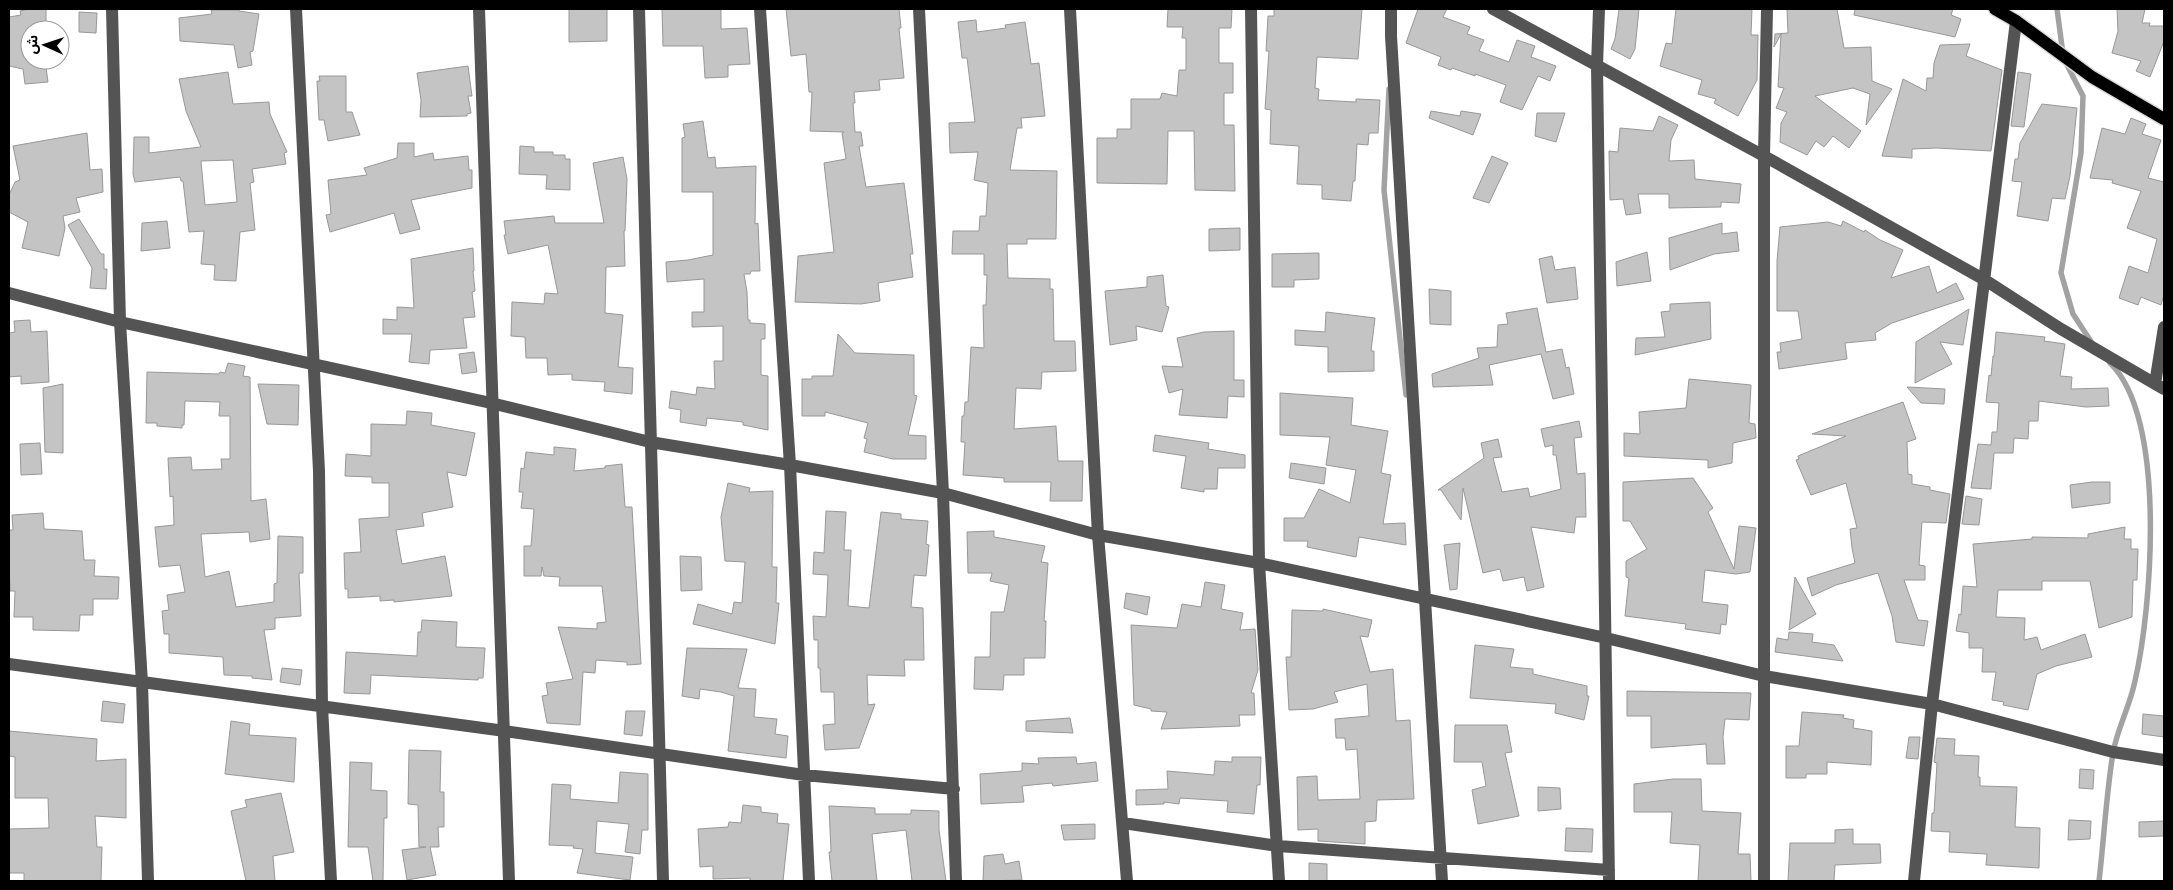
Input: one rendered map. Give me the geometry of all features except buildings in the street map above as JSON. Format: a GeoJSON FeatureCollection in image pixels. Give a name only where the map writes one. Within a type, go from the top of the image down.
{"type":"FeatureCollection","features":[{"type":"Feature","properties":{"kind":"main road"},"geometry":{"type":"LineString","coordinates":[[1995,9],[2092,77],[2164,119]]}},
{"type":"Feature","properties":{"kind":"street"},"geometry":{"type":"LineString","coordinates":[[112,9],[120,322],[142,683],[148,881]]}},
{"type":"Feature","properties":{"kind":"street"},"geometry":{"type":"LineString","coordinates":[[296,9],[319,471],[322,706],[331,881]]}},
{"type":"Feature","properties":{"kind":"street"},"geometry":{"type":"LineString","coordinates":[[479,9],[491,403],[506,730],[509,881]]}},
{"type":"Feature","properties":{"kind":"street"},"geometry":{"type":"LineString","coordinates":[[639,9],[658,755],[663,881]]}},
{"type":"Feature","properties":{"kind":"street"},"geometry":{"type":"LineString","coordinates":[[760,9],[790,465],[809,881]]}},
{"type":"Feature","properties":{"kind":"street"},"geometry":{"type":"LineString","coordinates":[[918,9],[943,493],[956,881]]}},
{"type":"Feature","properties":{"kind":"street"},"geometry":{"type":"LineString","coordinates":[[1070,9],[1098,535],[1123,823],[1126,881]]}},
{"type":"Feature","properties":{"kind":"street"},"geometry":{"type":"LineString","coordinates":[[1251,9],[1259,562],[1278,846],[1278,881]]}},
{"type":"Feature","properties":{"kind":"street"},"geometry":{"type":"LineString","coordinates":[[1391,9],[1394,86],[1442,881]]}},
{"type":"Feature","properties":{"kind":"street"},"geometry":{"type":"LineString","coordinates":[[1494,9],[1764,156],[1986,280],[2060,329],[2160,387],[2164,327]]}},
{"type":"Feature","properties":{"kind":"street"},"geometry":{"type":"LineString","coordinates":[[1123,823],[1278,846],[1441,859],[1609,876],[1597,66],[1599,9]]}},
{"type":"Feature","properties":{"kind":"street"},"geometry":{"type":"LineString","coordinates":[[1764,881],[1764,156],[1767,9]]}},
{"type":"Feature","properties":{"kind":"street"},"geometry":{"type":"LineString","coordinates":[[1914,881],[1932,704],[1986,280],[2016,22]]}},
{"type":"Feature","properties":{"kind":"street"},"geometry":{"type":"LineString","coordinates":[[9,292],[120,322],[491,403],[650,442],[943,493],[1098,535],[1259,562],[1606,638],[1764,676],[1932,704],[2113,752],[2164,760]]}},
{"type":"Feature","properties":{"kind":"street"},"geometry":{"type":"LineString","coordinates":[[9,664],[506,730],[658,755],[804,775],[954,788]]}},
{"type":"Feature","properties":{"kind":"waterway"},"geometry":{"type":"LineString","coordinates":[[2057,9],[2063,54]]}},
{"type":"Feature","properties":{"kind":"waterway"},"geometry":{"type":"LineString","coordinates":[[2066,63],[2083,96],[2081,153],[2061,273],[2073,314],[2092,343]]}},
{"type":"Feature","properties":{"kind":"waterway"},"geometry":{"type":"LineString","coordinates":[[1389,89],[1384,190],[1406,395]]}},
{"type":"Feature","properties":{"kind":"waterway"},"geometry":{"type":"LineString","coordinates":[[2099,881],[2113,753],[2135,681],[2141,649],[2150,563],[2150,515],[2147,468],[2140,425],[2128,389],[2110,363]]}}]}
